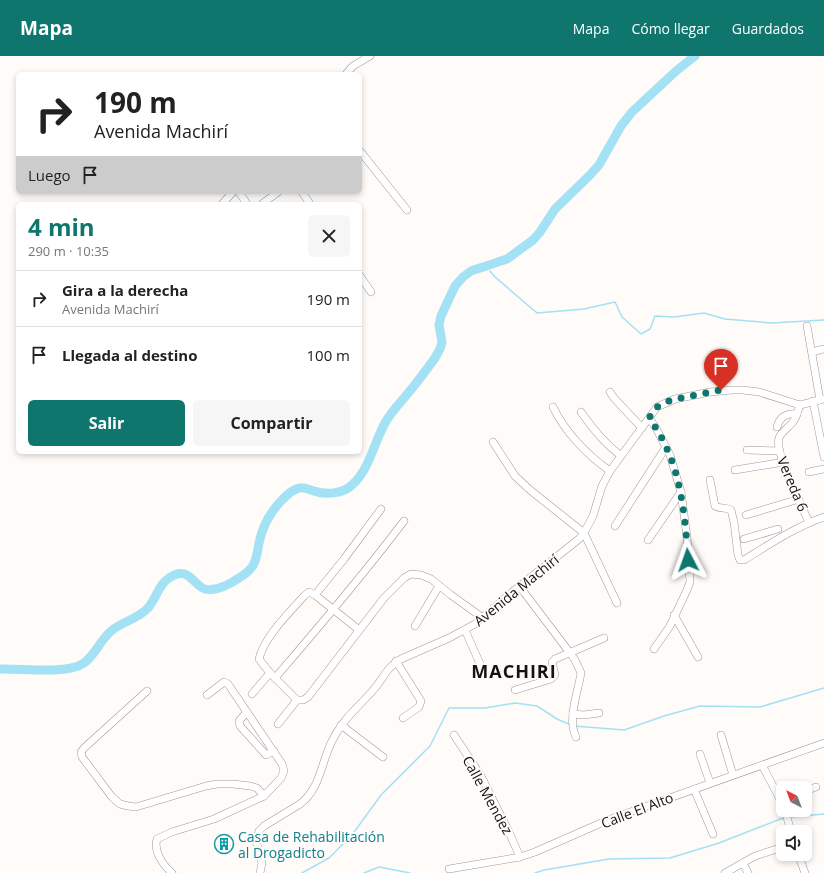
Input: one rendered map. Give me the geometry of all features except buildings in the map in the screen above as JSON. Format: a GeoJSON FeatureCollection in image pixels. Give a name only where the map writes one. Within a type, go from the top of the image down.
{"type":"FeatureCollection","features":[{"type":"Feature","properties":{"kind":"street"},"geometry":{"type":"LineString","coordinates":[[348,72],[354,66],[370,56]]}},
{"type":"Feature","properties":{"kind":"street"},"geometry":{"type":"LineString","coordinates":[[362,154],[407,210]]}},
{"type":"Feature","properties":{"kind":"street"},"geometry":{"type":"LineString","coordinates":[[224,202],[231,194]]}},
{"type":"Feature","properties":{"kind":"street"},"geometry":{"type":"LineString","coordinates":[[265,202],[275,194]]}},
{"type":"Feature","properties":{"kind":"street"},"geometry":{"type":"LineString","coordinates":[[362,279],[371,292]]}},
{"type":"Feature","properties":{"kind":"street"},"geometry":{"type":"LineString","coordinates":[[807,326],[819,400],[824,457]]}},
{"type":"Feature","properties":{"kind":"street"},"geometry":{"type":"LineString","coordinates":[[812,352],[824,349]]}},
{"type":"Feature","properties":{"kind":"street","name":"Avenida Machirí"},"geometry":{"type":"LineString","coordinates":[[260,873],[262,863],[256,841],[259,831],[264,826],[305,801],[313,791],[330,744],[341,725],[375,688],[392,664],[465,630],[483,618],[570,547],[584,533],[595,511],[602,486],[610,471],[620,455],[657,407],[671,400],[721,390],[752,391],[800,405]]}},
{"type":"Feature","properties":{"kind":"street"},"geometry":{"type":"LineString","coordinates":[[610,392],[642,428]]}},
{"type":"Feature","properties":{"kind":"street"},"geometry":{"type":"LineString","coordinates":[[800,405],[819,400]]}},
{"type":"Feature","properties":{"kind":"street","name":"Vereda 6"},"geometry":{"type":"LineString","coordinates":[[800,405],[793,422],[780,436],[778,442],[784,462],[809,522]]}},
{"type":"Feature","properties":{"kind":"street"},"geometry":{"type":"LineString","coordinates":[[553,407],[572,435],[596,461],[610,471]]}},
{"type":"Feature","properties":{"kind":"street"},"geometry":{"type":"LineString","coordinates":[[581,412],[594,431],[620,455]]}},
{"type":"Feature","properties":{"kind":"street"},"geometry":{"type":"LineString","coordinates":[[777,427],[778,422],[783,417],[788,414],[797,414]]}},
{"type":"Feature","properties":{"kind":"street"},"geometry":{"type":"LineString","coordinates":[[649,418],[666,447],[676,471],[681,492],[687,537],[690,582],[670,626],[654,649]]}},
{"type":"Feature","properties":{"kind":"street"},"geometry":{"type":"LineString","coordinates":[[493,442],[515,476],[530,490],[584,533],[617,603]]}},
{"type":"Feature","properties":{"kind":"street"},"geometry":{"type":"LineString","coordinates":[[614,526],[666,447]]}},
{"type":"Feature","properties":{"kind":"street"},"geometry":{"type":"LineString","coordinates":[[747,450],[780,451]]}},
{"type":"Feature","properties":{"kind":"street"},"geometry":{"type":"LineString","coordinates":[[735,470],[784,462]]}},
{"type":"Feature","properties":{"kind":"street"},"geometry":{"type":"LineString","coordinates":[[809,472],[824,469]]}},
{"type":"Feature","properties":{"kind":"street"},"geometry":{"type":"LineString","coordinates":[[710,480],[715,506],[731,510],[738,556],[740,560],[744,560],[809,522],[824,517]]}},
{"type":"Feature","properties":{"kind":"street"},"geometry":{"type":"LineString","coordinates":[[648,540],[681,492]]}},
{"type":"Feature","properties":{"kind":"street"},"geometry":{"type":"LineString","coordinates":[[746,515],[799,499]]}},
{"type":"Feature","properties":{"kind":"street"},"geometry":{"type":"LineString","coordinates":[[315,595],[344,560],[381,509]]}},
{"type":"Feature","properties":{"kind":"street"},"geometry":{"type":"LineString","coordinates":[[252,694],[272,676],[334,610],[404,521]]}},
{"type":"Feature","properties":{"kind":"street"},"geometry":{"type":"LineString","coordinates":[[744,539],[778,529]]}},
{"type":"Feature","properties":{"kind":"street"},"geometry":{"type":"LineString","coordinates":[[760,534],[763,548]]}},
{"type":"Feature","properties":{"kind":"street"},"geometry":{"type":"LineString","coordinates":[[278,724],[298,700],[303,700],[308,697],[336,662],[358,629],[384,598],[404,578],[411,574],[421,575],[430,579],[483,618]]}},
{"type":"Feature","properties":{"kind":"street"},"geometry":{"type":"LineString","coordinates":[[415,626],[439,586]]}},
{"type":"Feature","properties":{"kind":"street"},"geometry":{"type":"LineString","coordinates":[[520,587],[575,660],[581,673],[572,722],[574,734]]}},
{"type":"Feature","properties":{"kind":"street"},"geometry":{"type":"LineString","coordinates":[[298,700],[272,676],[259,659],[266,642],[304,596],[309,592],[315,595],[358,629]]}},
{"type":"Feature","properties":{"kind":"street"},"geometry":{"type":"LineString","coordinates":[[674,615],[698,657]]}},
{"type":"Feature","properties":{"kind":"street"},"geometry":{"type":"LineString","coordinates":[[465,630],[485,675]]}},
{"type":"Feature","properties":{"kind":"street"},"geometry":{"type":"LineString","coordinates":[[515,690],[551,679],[555,675],[552,662],[554,659],[604,638]]}},
{"type":"Feature","properties":{"kind":"street"},"geometry":{"type":"LineString","coordinates":[[396,661],[421,701],[419,706],[404,718]]}},
{"type":"Feature","properties":{"kind":"street"},"geometry":{"type":"LineString","coordinates":[[172,873],[157,851],[156,844],[158,839],[172,832],[214,819],[264,796],[281,778],[284,771],[282,764],[274,751],[228,684],[224,682],[208,695]]}},
{"type":"Feature","properties":{"kind":"street"},"geometry":{"type":"LineString","coordinates":[[147,691],[81,752],[82,757],[112,797],[120,804],[136,807],[206,786],[233,784],[257,788],[264,796]]}},
{"type":"Feature","properties":{"kind":"street"},"geometry":{"type":"LineString","coordinates":[[247,712],[239,721],[240,726],[266,755],[274,751]]}},
{"type":"Feature","properties":{"kind":"street"},"geometry":{"type":"LineString","coordinates":[[573,714],[584,715],[599,713]]}},
{"type":"Feature","properties":{"kind":"street"},"geometry":{"type":"LineString","coordinates":[[341,725],[382,757]]}},
{"type":"Feature","properties":{"kind":"street","name":"Calle Mendez"},"geometry":{"type":"LineString","coordinates":[[454,735],[481,776],[520,857]]}},
{"type":"Feature","properties":{"kind":"street"},"geometry":{"type":"LineString","coordinates":[[721,735],[733,775]]}},
{"type":"Feature","properties":{"kind":"street","name":"Calle El Alto"},"geometry":{"type":"LineString","coordinates":[[449,869],[520,857],[535,852],[608,820],[694,788],[824,743]]}},
{"type":"Feature","properties":{"kind":"street"},"geometry":{"type":"LineString","coordinates":[[700,754],[710,783]]}},
{"type":"Feature","properties":{"kind":"street"},"geometry":{"type":"LineString","coordinates":[[762,764],[776,791]]}},
{"type":"Feature","properties":{"kind":"street"},"geometry":{"type":"LineString","coordinates":[[812,788],[816,787]]}},
{"type":"Feature","properties":{"kind":"street"},"geometry":{"type":"LineString","coordinates":[[694,788],[714,834]]}},
{"type":"Feature","properties":{"kind":"street"},"geometry":{"type":"LineString","coordinates":[[726,873],[755,856],[776,849]]}},
{"type":"Feature","properties":{"kind":"street"},"geometry":{"type":"LineString","coordinates":[[801,861],[805,873]]}},
{"type":"Feature","properties":{"kind":"street"},"geometry":{"type":"LineString","coordinates":[[743,863],[748,873]]}},
{"type":"Feature","properties":{"kind":"waterway"},"geometry":{"type":"LineString","coordinates":[[0,669],[56,670],[76,667],[84,663],[110,632],[144,612],[163,584],[176,574],[181,573],[186,575],[201,587],[209,590],[223,587],[249,571],[256,559],[264,526],[280,502],[291,492],[297,489],[305,488],[318,492],[334,493],[344,490],[352,485],[363,472],[387,419],[426,371],[440,349],[442,342],[439,325],[441,316],[455,286],[471,271],[507,259],[533,240],[555,209],[599,165],[621,126],[632,112],[676,71],[695,56]]}},
{"type":"Feature","properties":{"kind":"waterway"},"geometry":{"type":"LineString","coordinates":[[490,271],[537,313],[584,309],[615,302],[622,317],[641,334],[650,329],[655,316],[674,317],[704,313],[725,319],[772,323],[824,320]]}},
{"type":"Feature","properties":{"kind":"waterway"},"geometry":{"type":"LineString","coordinates":[[574,726],[624,730],[664,716],[700,706],[760,707],[824,688]]}},
{"type":"Feature","properties":{"kind":"waterway"},"geometry":{"type":"LineString","coordinates":[[302,873],[329,858],[352,835],[381,795],[430,746],[449,708],[485,708],[515,703],[537,706],[557,719],[571,725]]}},
{"type":"Feature","properties":{"kind":"waterway"},"geometry":{"type":"LineString","coordinates":[[812,815],[824,814]]}},
{"type":"Feature","properties":{"kind":"waterway"},"geometry":{"type":"LineString","coordinates":[[535,873],[544,870],[609,859],[670,858],[719,843],[783,818]]}},
{"type":"Feature","properties":{"kind":"waterway"},"geometry":{"type":"LineString","coordinates":[[364,873],[379,867],[410,873]]}},
{"type":"Feature","properties":{"kind":"place","name":"Casa de Rehabilitación al Drogadicto"},"geometry":{"type":"Point","coordinates":[224,844]}},
{"type":"Feature","properties":{"kind":"district","name":"MACHIRI"},"geometry":{"type":"Point","coordinates":[514,671]}},
{"type":"Feature","properties":{"kind":"route"},"geometry":{"type":"LineString","coordinates":[[688,560],[683,505],[676,471],[666,447],[649,418],[657,407],[671,400],[721,390]]}}]}
